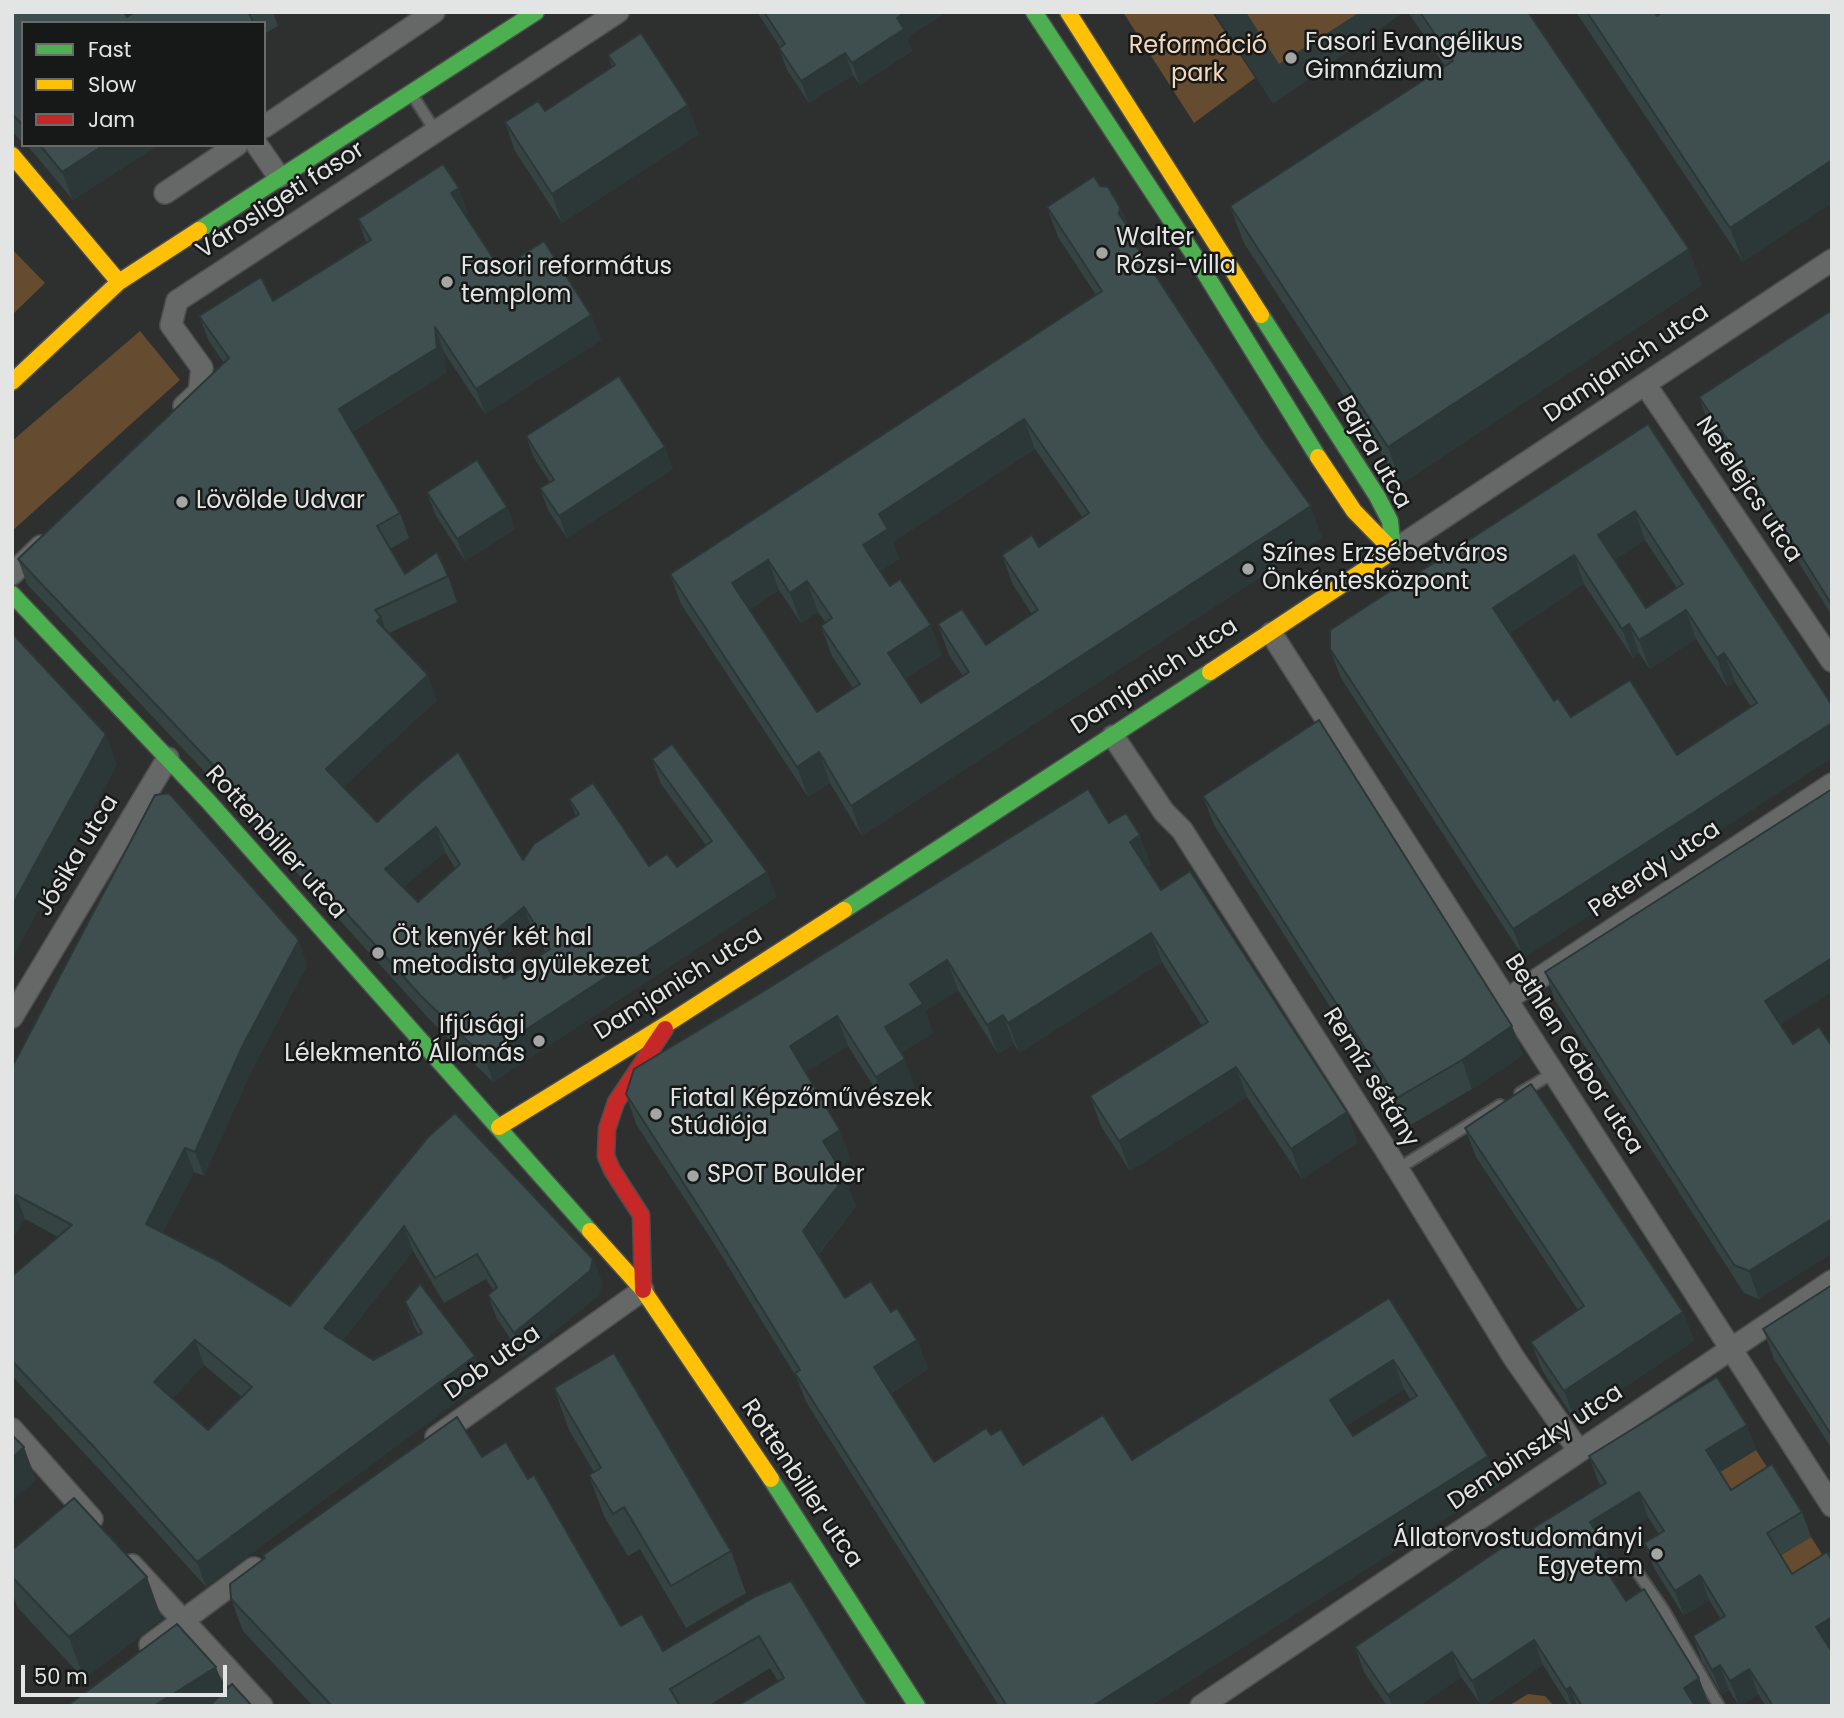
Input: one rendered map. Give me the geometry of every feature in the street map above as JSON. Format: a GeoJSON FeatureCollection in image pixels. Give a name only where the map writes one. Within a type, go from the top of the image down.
{"type":"FeatureCollection","features":[{"type":"Feature","properties":{"kind":"street"},"geometry":{"type":"LineString","coordinates":[[266,126],[433,12]]}},
{"type":"Feature","properties":{"kind":"street","name":"Városligeti fasor"},"geometry":{"type":"LineString","coordinates":[[12,382],[119,282],[536,12]]}},
{"type":"Feature","properties":{"kind":"street","name":"Városligeti fasor"},"geometry":{"type":"LineString","coordinates":[[169,421],[199,392],[202,368],[171,325],[177,301],[618,12]]}},
{"type":"Feature","properties":{"kind":"street","name":"Bajza utca"},"geometry":{"type":"LineString","coordinates":[[1034,12],[1192,251],[1336,486],[1354,511],[1393,551]]}},
{"type":"Feature","properties":{"kind":"street","name":"Bajza utca"},"geometry":{"type":"LineString","coordinates":[[1068,12],[1377,496],[1390,522],[1393,551]]}},
{"type":"Feature","properties":{"kind":"street"},"geometry":{"type":"LineString","coordinates":[[165,193],[234,147]]}},
{"type":"Feature","properties":{"kind":"street","name":"Városligeti fasor"},"geometry":{"type":"LineString","coordinates":[[258,147],[279,177]]}},
{"type":"Feature","properties":{"kind":"street"},"geometry":{"type":"LineString","coordinates":[[12,155],[119,282]]}},
{"type":"Feature","properties":{"kind":"street","name":"Damjanich utca"},"geometry":{"type":"LineString","coordinates":[[499,1127],[670,1022],[1113,736],[1832,260]]}},
{"type":"Feature","properties":{"kind":"street","name":"Nefelejcs utca"},"geometry":{"type":"LineString","coordinates":[[1645,384],[1832,661]]}},
{"type":"Feature","properties":{"kind":"street"},"geometry":{"type":"LineString","coordinates":[[12,574],[51,536]]}},
{"type":"Feature","properties":{"kind":"street","name":"Rottenbiller utca"},"geometry":{"type":"LineString","coordinates":[[12,594],[168,758],[643,1290],[805,1529],[917,1706]]}},
{"type":"Feature","properties":{"kind":"street","name":"Bethlen Gábor utca"},"geometry":{"type":"LineString","coordinates":[[1271,633],[1832,1506]]}},
{"type":"Feature","properties":{"kind":"street","name":"Remíz sétány"},"geometry":{"type":"LineString","coordinates":[[1113,736],[1164,812],[1182,830],[1514,1358],[1579,1451]]}},
{"type":"Feature","properties":{"kind":"street","name":"Jósika utca"},"geometry":{"type":"LineString","coordinates":[[12,1017],[168,758]]}},
{"type":"Feature","properties":{"kind":"street","name":"Peterdy utca"},"geometry":{"type":"LineString","coordinates":[[1506,1000],[1832,784]]}},
{"type":"Feature","properties":{"kind":"street"},"geometry":{"type":"LineString","coordinates":[[643,1290],[641,1215],[612,1170],[607,1156],[607,1129],[616,1102],[670,1022]]}},
{"type":"Feature","properties":{"kind":"street","name":"Dembinszky utca"},"geometry":{"type":"LineString","coordinates":[[1200,1706],[1832,1281]]}},
{"type":"Feature","properties":{"kind":"street","name":"Dob utca"},"geometry":{"type":"LineString","coordinates":[[424,1445],[643,1290]]}},
{"type":"Feature","properties":{"kind":"street"},"geometry":{"type":"LineString","coordinates":[[12,1429],[103,1532]]}},
{"type":"Feature","properties":{"kind":"street"},"geometry":{"type":"LineString","coordinates":[[121,1553],[262,1706]]}},
{"type":"Feature","properties":{"kind":"street"},"geometry":{"type":"LineString","coordinates":[[137,1655],[270,1557]]}},
{"type":"Feature","properties":{"kind":"lane"},"geometry":{"type":"LineString","coordinates":[[1065,60],[1089,45]]}},
{"type":"Feature","properties":{"kind":"lane"},"geometry":{"type":"LineString","coordinates":[[411,93],[436,132]]}},
{"type":"Feature","properties":{"kind":"lane"},"geometry":{"type":"LineString","coordinates":[[1192,251],[1212,238]]}},
{"type":"Feature","properties":{"kind":"lane"},"geometry":{"type":"LineString","coordinates":[[1396,1170],[1553,1073]]}},
{"type":"Feature","properties":{"kind":"lane"},"geometry":{"type":"LineString","coordinates":[[1638,1573],[1663,1609],[1719,1706]]}},
{"type":"Feature","properties":{"kind":"shaded area","name":"Fasori Evangélikus Gimnázium"},"geometry":{"type":"Polygon","coordinates":[[[1214,12],[1404,12],[1273,104],[1214,12]]]}},
{"type":"Feature","properties":{"kind":"green space","name":"Reformáció park"},"geometry":{"type":"Polygon","coordinates":[[[1123,12],[1212,12],[1255,78],[1194,123],[1123,12]]]}},
{"type":"Feature","properties":{"kind":"green space"},"geometry":{"type":"Polygon","coordinates":[[[1246,12],[1360,12],[1279,64],[1246,12]]]}},
{"type":"Feature","properties":{"kind":"green space"},"geometry":{"type":"Polygon","coordinates":[[[12,249],[45,283],[12,315],[12,249]]]}},
{"type":"Feature","properties":{"kind":"green space"},"geometry":{"type":"Polygon","coordinates":[[[140,331],[180,380],[12,531],[12,441],[140,331]]]}},
{"type":"Feature","properties":{"kind":"green space"},"geometry":{"type":"Polygon","coordinates":[[[1756,1450],[1781,1489],[1740,1515],[1715,1475],[1756,1450]]]}},
{"type":"Feature","properties":{"kind":"green space"},"geometry":{"type":"Polygon","coordinates":[[[1811,1537],[1832,1570],[1802,1599],[1776,1558],[1811,1537]]]}},
{"type":"Feature","properties":{"kind":"green space"},"geometry":{"type":"Polygon","coordinates":[[[1528,1694],[1545,1696],[1554,1706],[1508,1706],[1528,1694]]]}},
{"type":"Feature","properties":{"kind":"building"},"geometry":{"type":"Polygon","coordinates":[[[12,12],[124,12],[127,17],[135,12],[248,12],[253,21],[21,21],[21,123],[12,114],[12,12]]]}},
{"type":"Feature","properties":{"kind":"building"},"geometry":{"type":"Polygon","coordinates":[[[764,12],[905,12],[897,18],[904,29],[852,63],[845,53],[801,81],[779,48],[785,44],[764,12]]]}},
{"type":"Feature","properties":{"kind":"building"},"geometry":{"type":"Polygon","coordinates":[[[1420,12],[1528,12],[1689,249],[1388,447],[1230,206],[1453,61],[1420,12]]]}},
{"type":"Feature","properties":{"kind":"building"},"geometry":{"type":"Polygon","coordinates":[[[1587,12],[1654,12],[1657,16],[1662,12],[1832,12],[1832,160],[1730,228],[1587,12]]]}},
{"type":"Feature","properties":{"kind":"building"},"geometry":{"type":"Polygon","coordinates":[[[641,33],[688,105],[552,194],[505,122],[538,101],[545,111],[615,65],[608,55],[641,33]]]}},
{"type":"Feature","properties":{"kind":"building"},"geometry":{"type":"Polygon","coordinates":[[[42,147],[101,147],[62,172],[42,147]]]}},
{"type":"Feature","properties":{"kind":"building"},"geometry":{"type":"Polygon","coordinates":[[[443,164],[459,188],[451,193],[500,269],[544,241],[591,315],[476,389],[435,327],[437,348],[339,409],[400,513],[377,526],[405,574],[437,552],[448,576],[375,610],[381,617],[377,621],[428,675],[326,769],[377,822],[458,752],[523,860],[534,844],[579,814],[569,799],[593,783],[649,866],[667,854],[677,867],[712,841],[652,759],[672,744],[767,872],[484,1057],[421,996],[212,764],[18,559],[229,358],[199,316],[261,277],[273,301],[371,240],[358,219],[443,164]],[[436,827],[385,869],[418,902],[460,864],[436,827]],[[524,907],[484,940],[504,979],[550,949],[524,907]]]}},
{"type":"Feature","properties":{"kind":"building"},"geometry":{"type":"Polygon","coordinates":[[[1094,176],[1100,186],[1108,187],[1120,207],[1119,214],[1132,233],[1129,235],[1264,441],[1311,506],[851,806],[819,752],[797,767],[670,574],[1102,291],[1047,207],[1094,176]],[[1024,419],[879,514],[888,529],[863,545],[890,586],[900,579],[931,625],[888,653],[921,703],[969,672],[938,624],[962,609],[986,645],[1038,610],[1002,555],[1032,535],[1039,547],[1089,513],[1024,419]],[[768,560],[732,583],[817,712],[860,684],[821,626],[832,618],[807,581],[790,593],[768,560]]]}},
{"type":"Feature","properties":{"kind":"building"},"geometry":{"type":"Polygon","coordinates":[[[1832,310],[1832,605],[1699,397],[1832,310]]]}},
{"type":"Feature","properties":{"kind":"building"},"geometry":{"type":"Polygon","coordinates":[[[619,376],[665,447],[559,516],[540,488],[554,480],[526,436],[619,376]]]}},
{"type":"Feature","properties":{"kind":"building"},"geometry":{"type":"Polygon","coordinates":[[[1648,424],[1832,705],[1832,723],[1513,929],[1330,649],[1330,630],[1648,424]],[[1635,511],[1598,535],[1646,608],[1683,584],[1635,511]],[[1574,555],[1493,608],[1554,701],[1558,698],[1571,717],[1630,680],[1677,755],[1757,703],[1724,653],[1717,658],[1686,610],[1639,640],[1629,624],[1622,629],[1574,555]]]}},
{"type":"Feature","properties":{"kind":"building"},"geometry":{"type":"Polygon","coordinates":[[[477,460],[507,507],[457,539],[427,492],[477,460]]]}},
{"type":"Feature","properties":{"kind":"building"},"geometry":{"type":"Polygon","coordinates":[[[12,633],[106,734],[12,906],[12,633]]]}},
{"type":"Feature","properties":{"kind":"building"},"geometry":{"type":"Polygon","coordinates":[[[1319,720],[1512,1026],[1462,1060],[1397,1098],[1203,796],[1319,720]]]}},
{"type":"Feature","properties":{"kind":"building"},"geometry":{"type":"Polygon","coordinates":[[[1088,789],[1109,823],[1126,813],[1140,835],[1130,842],[1161,890],[1190,871],[1347,1112],[1291,1149],[1236,1067],[1119,1141],[1090,1096],[1208,1022],[1151,933],[1008,1023],[1003,1015],[987,1025],[947,960],[910,984],[923,1004],[885,1027],[905,1059],[876,1077],[837,1016],[790,1046],[840,1130],[823,1141],[845,1177],[803,1231],[845,1298],[871,1281],[891,1312],[897,1308],[917,1340],[874,1367],[934,1462],[986,1428],[991,1435],[1001,1429],[1023,1465],[1103,1415],[1132,1460],[1389,1298],[1488,1456],[1093,1706],[1007,1706],[795,1373],[800,1370],[626,1094],[634,1069],[1088,789]],[[1393,1360],[1330,1400],[1353,1436],[1417,1396],[1393,1360]]]}},
{"type":"Feature","properties":{"kind":"building"},"geometry":{"type":"Polygon","coordinates":[[[1832,789],[1832,958],[1765,1001],[1793,1044],[1819,1027],[1832,1046],[1832,1219],[1749,1271],[1734,1265],[1545,972],[1832,789]]]}},
{"type":"Feature","properties":{"kind":"building"},"geometry":{"type":"Polygon","coordinates":[[[169,793],[299,940],[243,1045],[195,1152],[185,1148],[146,1224],[220,1262],[290,1306],[428,1137],[455,1113],[593,1259],[590,1271],[514,1333],[488,1295],[497,1287],[477,1254],[435,1278],[404,1226],[324,1328],[373,1360],[422,1333],[405,1302],[420,1284],[475,1356],[197,1562],[12,1361],[12,1276],[72,1225],[16,1195],[12,1200],[12,1067],[155,795],[169,793]],[[195,1340],[154,1382],[208,1430],[252,1387],[195,1340]]]}},
{"type":"Feature","properties":{"kind":"building"},"geometry":{"type":"Polygon","coordinates":[[[1531,1084],[1683,1312],[1564,1391],[1531,1342],[1584,1306],[1465,1128],[1531,1084]]]}},
{"type":"Feature","properties":{"kind":"building"},"geometry":{"type":"Polygon","coordinates":[[[1832,1285],[1832,1436],[1763,1329],[1832,1285]]]}},
{"type":"Feature","properties":{"kind":"building"},"geometry":{"type":"Polygon","coordinates":[[[614,1353],[731,1551],[671,1586],[624,1507],[613,1514],[589,1475],[601,1468],[554,1388],[614,1353]]]}},
{"type":"Feature","properties":{"kind":"building","name":"Állatorvostudományi Egyetem"},"geometry":{"type":"Polygon","coordinates":[[[1717,1377],[1747,1425],[1706,1450],[1731,1490],[1772,1464],[1802,1512],[1767,1533],[1792,1574],[1827,1552],[1832,1560],[1832,1617],[1816,1627],[1832,1652],[1832,1706],[1773,1706],[1749,1669],[1730,1681],[1720,1665],[1712,1670],[1693,1636],[1725,1616],[1700,1575],[1675,1591],[1644,1543],[1664,1531],[1639,1492],[1590,1522],[1605,1546],[1595,1553],[1626,1601],[1644,1589],[1699,1678],[1684,1688],[1695,1706],[1582,1706],[1570,1687],[1566,1690],[1534,1640],[1472,1681],[1452,1652],[1388,1695],[1355,1647],[1506,1545],[1606,1483],[1589,1456],[1717,1377]]]}},
{"type":"Feature","properties":{"kind":"building"},"geometry":{"type":"Polygon","coordinates":[[[457,1417],[482,1457],[506,1442],[528,1479],[534,1475],[621,1626],[642,1614],[663,1651],[756,1596],[791,1581],[868,1706],[737,1706],[784,1678],[759,1636],[670,1689],[680,1706],[332,1706],[231,1599],[230,1584],[265,1558],[263,1555],[457,1417]]]}},
{"type":"Feature","properties":{"kind":"building"},"geometry":{"type":"Polygon","coordinates":[[[12,1435],[24,1447],[12,1458],[12,1435]]]}},
{"type":"Feature","properties":{"kind":"building"},"geometry":{"type":"Polygon","coordinates":[[[74,1498],[147,1577],[69,1637],[12,1577],[12,1550],[74,1498]]]}},
{"type":"Feature","properties":{"kind":"building"},"geometry":{"type":"Polygon","coordinates":[[[177,1624],[216,1667],[154,1706],[67,1706],[177,1624]]]}},
{"type":"Feature","properties":{"kind":"building"},"geometry":{"type":"Polygon","coordinates":[[[232,1684],[252,1706],[209,1706],[232,1684]]]}},
{"type":"Feature","properties":{"kind":"traffic: fast"},"geometry":{"type":"LineString","coordinates":[[199,230],[536,12]]}},
{"type":"Feature","properties":{"kind":"traffic: fast"},"geometry":{"type":"LineString","coordinates":[[1034,12],[1192,252],[1318,457]]}},
{"type":"Feature","properties":{"kind":"traffic: fast"},"geometry":{"type":"LineString","coordinates":[[1261,315],[1377,496],[1390,521],[1393,551]]}},
{"type":"Feature","properties":{"kind":"traffic: fast"},"geometry":{"type":"LineString","coordinates":[[12,594],[208,801],[590,1231]]}},
{"type":"Feature","properties":{"kind":"traffic: fast"},"geometry":{"type":"LineString","coordinates":[[844,910],[1210,672]]}},
{"type":"Feature","properties":{"kind":"traffic: fast"},"geometry":{"type":"LineString","coordinates":[[771,1479],[917,1706]]}},
{"type":"Feature","properties":{"kind":"traffic: slow"},"geometry":{"type":"LineString","coordinates":[[1068,12],[1261,315]]}},
{"type":"Feature","properties":{"kind":"traffic: slow"},"geometry":{"type":"LineString","coordinates":[[12,155],[119,282]]}},
{"type":"Feature","properties":{"kind":"traffic: slow"},"geometry":{"type":"LineString","coordinates":[[12,382],[119,282],[199,230]]}},
{"type":"Feature","properties":{"kind":"traffic: slow"},"geometry":{"type":"LineString","coordinates":[[1318,457],[1354,511],[1393,551]]}},
{"type":"Feature","properties":{"kind":"traffic: slow"},"geometry":{"type":"LineString","coordinates":[[1210,672],[1393,551]]}},
{"type":"Feature","properties":{"kind":"traffic: slow"},"geometry":{"type":"LineString","coordinates":[[499,1127],[670,1022],[844,910]]}},
{"type":"Feature","properties":{"kind":"traffic: slow"},"geometry":{"type":"LineString","coordinates":[[590,1231],[643,1290],[771,1479]]}},
{"type":"Feature","properties":{"kind":"traffic: jam"},"geometry":{"type":"LineString","coordinates":[[643,1290],[641,1215],[606,1156],[607,1129],[616,1102],[665,1029]]}},
{"type":"Feature","properties":{"kind":"place","name":"Fasori Evangélikus Gimnázium"},"geometry":{"type":"Point","coordinates":[1291,58]}},
{"type":"Feature","properties":{"kind":"place","name":"Walter Rózsi-villa"},"geometry":{"type":"Point","coordinates":[1102,253]}},
{"type":"Feature","properties":{"kind":"place","name":"Fasori református templom"},"geometry":{"type":"Point","coordinates":[447,282]}},
{"type":"Feature","properties":{"kind":"place","name":"Lövölde Udvar"},"geometry":{"type":"Point","coordinates":[182,502]}},
{"type":"Feature","properties":{"kind":"place","name":"Színes Erzsébetváros Önkéntesközpont"},"geometry":{"type":"Point","coordinates":[1248,569]}},
{"type":"Feature","properties":{"kind":"place","name":"Öt kenyér két hal metodista gyülekezet"},"geometry":{"type":"Point","coordinates":[378,953]}},
{"type":"Feature","properties":{"kind":"place","name":"Ifjúsági Lélekmentő Állomás"},"geometry":{"type":"Point","coordinates":[539,1041]}},
{"type":"Feature","properties":{"kind":"place","name":"Fiatal Képzőművészek Stúdiója"},"geometry":{"type":"Point","coordinates":[656,1114]}},
{"type":"Feature","properties":{"kind":"place","name":"SPOT Boulder"},"geometry":{"type":"Point","coordinates":[693,1176]}},
{"type":"Feature","properties":{"kind":"place","name":"Állatorvostudományi Egyetem"},"geometry":{"type":"Point","coordinates":[1657,1554]}}]}
